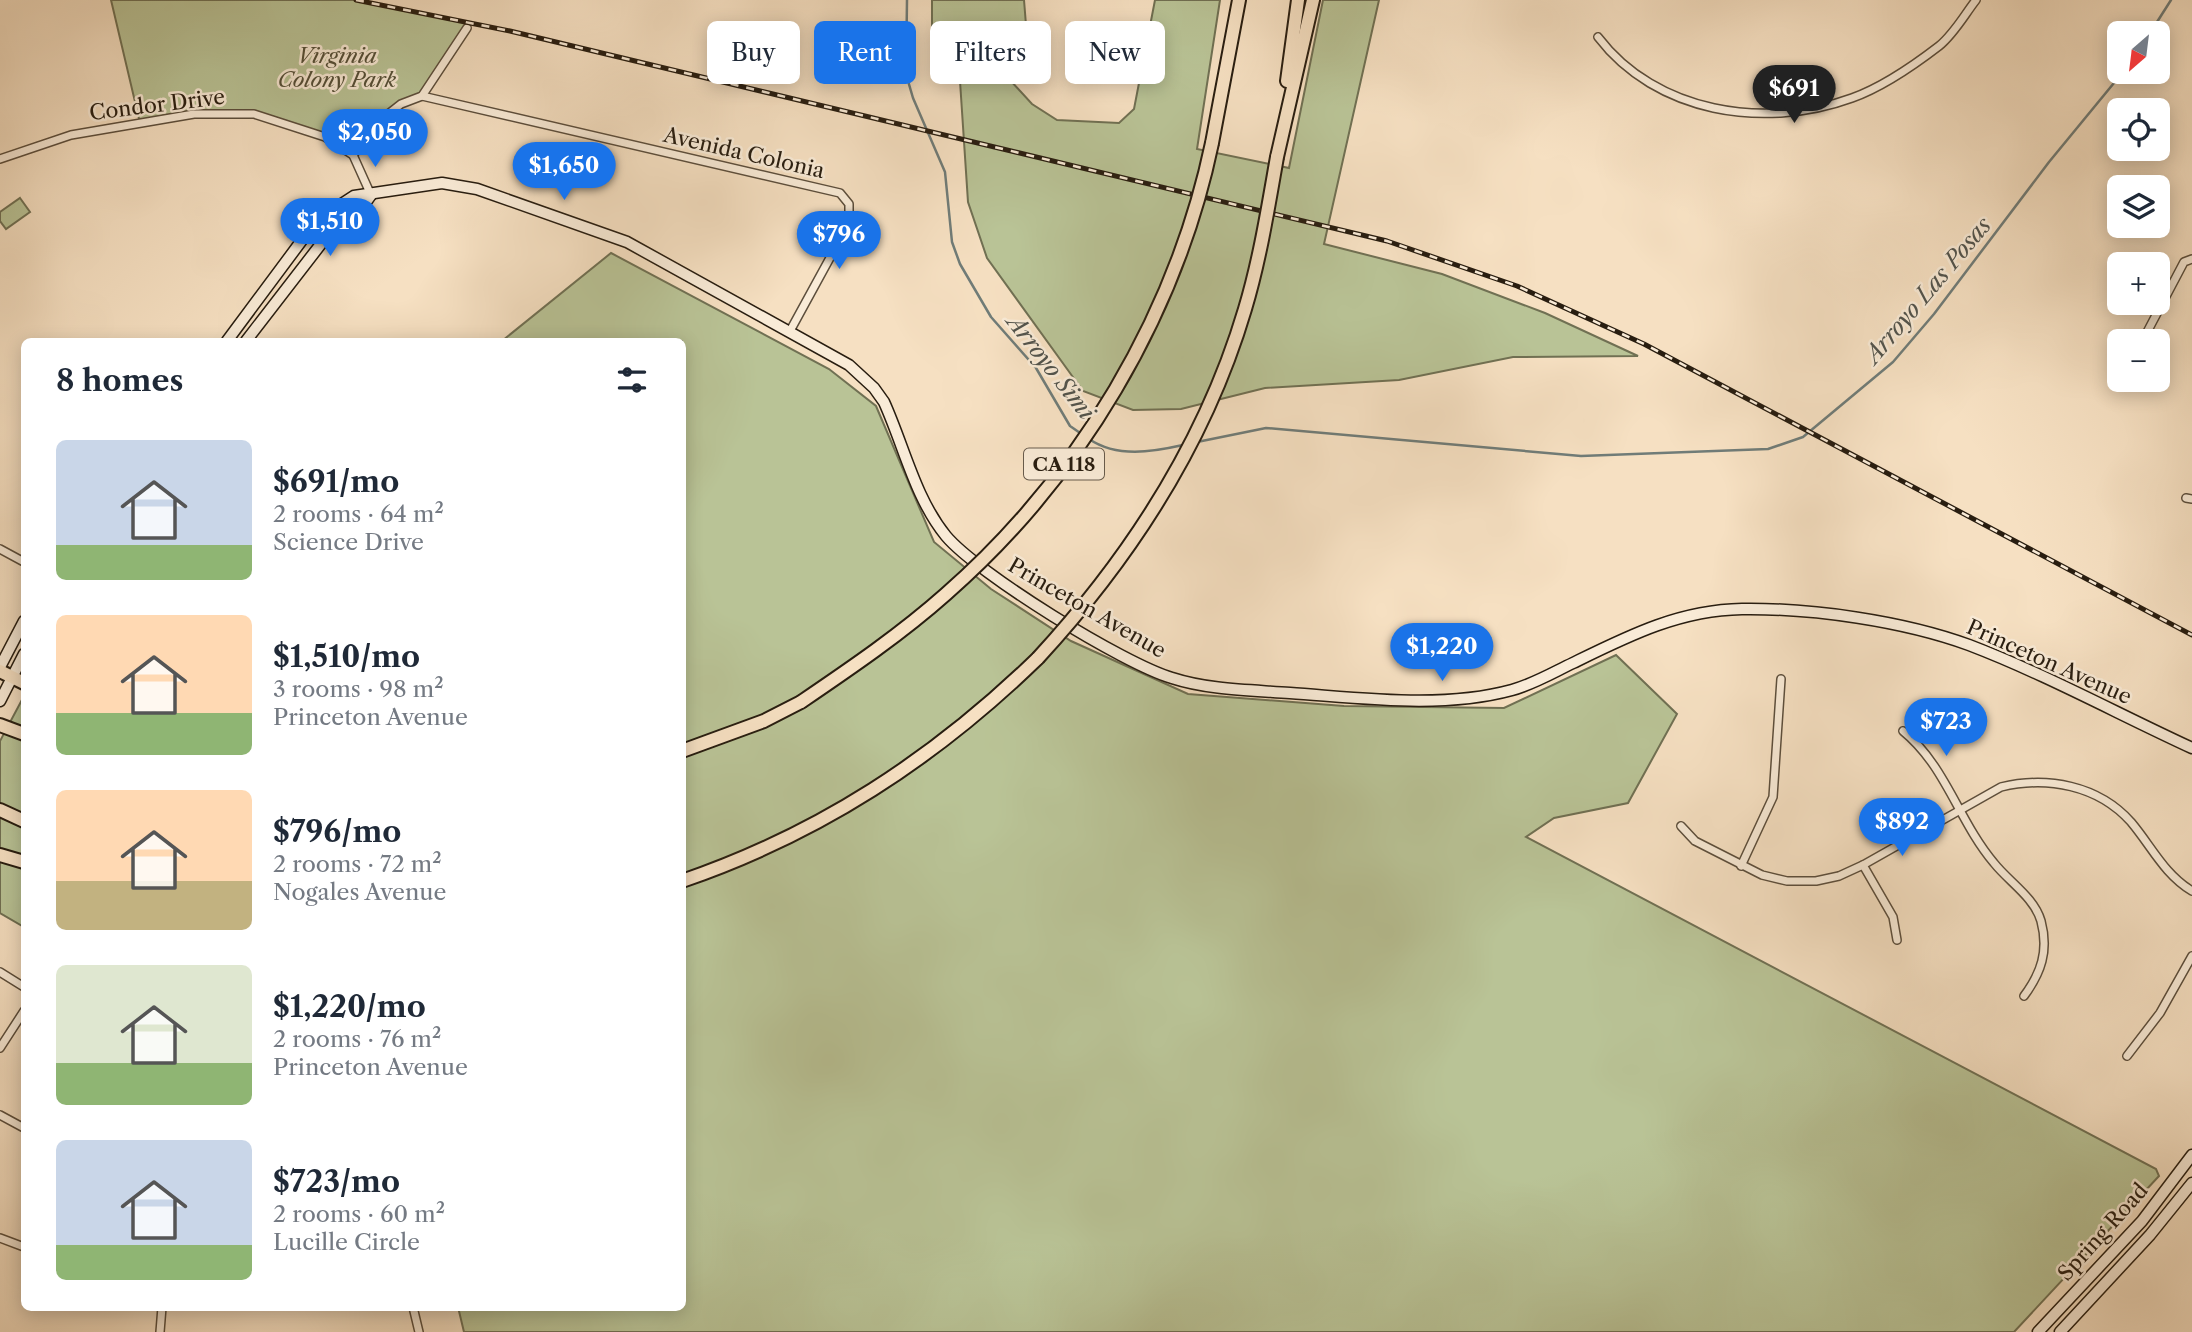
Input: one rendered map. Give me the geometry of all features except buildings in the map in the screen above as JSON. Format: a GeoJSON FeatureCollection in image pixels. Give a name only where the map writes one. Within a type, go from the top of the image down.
{"type":"FeatureCollection","features":[{"type":"Feature","properties":{"kind":"highway","name":"CA 118"},"geometry":{"type":"LineString","coordinates":[[686,750],[764,722],[801,702],[878,649],[947,593],[988,554],[1055,476],[1119,383],[1180,260],[1202,188],[1239,0]]}},
{"type":"Feature","properties":{"kind":"highway"},"geometry":{"type":"LineString","coordinates":[[686,879],[792,837],[869,794],[956,733],[1038,658],[1118,562],[1168,486],[1196,434],[1245,309],[1263,241],[1298,0]]}},
{"type":"Feature","properties":{"kind":"highway"},"geometry":{"type":"LineString","coordinates":[[1277,158],[1313,0]]}},
{"type":"Feature","properties":{"kind":"highway"},"geometry":{"type":"LineString","coordinates":[[4,672],[21,682]]}},
{"type":"Feature","properties":{"kind":"highway"},"geometry":{"type":"LineString","coordinates":[[0,725],[21,733]]}},
{"type":"Feature","properties":{"kind":"highway"},"geometry":{"type":"LineString","coordinates":[[0,810],[21,820]]}},
{"type":"Feature","properties":{"kind":"highway"},"geometry":{"type":"LineString","coordinates":[[0,855],[21,861]]}},
{"type":"Feature","properties":{"kind":"street"},"geometry":{"type":"LineString","coordinates":[[1598,37],[1627,69],[1675,98],[1731,110],[1795,111],[1850,99],[1903,72],[1941,44],[1976,0]]}},
{"type":"Feature","properties":{"kind":"street"},"geometry":{"type":"LineString","coordinates":[[248,338],[324,240],[361,209],[371,195],[353,155],[387,115],[401,104],[422,96],[467,28]]}},
{"type":"Feature","properties":{"kind":"street","name":"Avenida Colonia"},"geometry":{"type":"LineString","coordinates":[[422,96],[840,193],[849,204],[849,223],[790,331]]}},
{"type":"Feature","properties":{"kind":"street","name":"Condor Drive"},"geometry":{"type":"LineString","coordinates":[[0,159],[67,135],[215,112],[276,119],[325,137],[353,155]]}},
{"type":"Feature","properties":{"kind":"street","name":"Princeton Avenue"},"geometry":{"type":"LineString","coordinates":[[229,338],[311,228],[354,196],[423,184],[460,185],[627,242],[849,365],[874,388],[890,416],[926,505],[948,539],[964,554],[1083,632],[1150,670],[1172,678],[1253,690],[1390,700],[1471,697],[1514,689],[1537,681],[1642,629],[1682,616],[1742,609],[1799,612],[1905,627],[1967,644],[2192,748]]}},
{"type":"Feature","properties":{"kind":"street"},"geometry":{"type":"LineString","coordinates":[[2149,329],[2184,262],[2192,259]]}},
{"type":"Feature","properties":{"kind":"street"},"geometry":{"type":"LineString","coordinates":[[0,549],[21,560]]}},
{"type":"Feature","properties":{"kind":"street"},"geometry":{"type":"LineString","coordinates":[[0,701],[4,672],[21,629]]}},
{"type":"Feature","properties":{"kind":"street"},"geometry":{"type":"LineString","coordinates":[[4,672],[21,657]]}},
{"type":"Feature","properties":{"kind":"street"},"geometry":{"type":"LineString","coordinates":[[1741,866],[1773,797],[1782,679]]}},
{"type":"Feature","properties":{"kind":"street"},"geometry":{"type":"LineString","coordinates":[[1903,731],[1926,753],[1989,857],[2028,899],[2041,922],[2043,960],[2038,976],[2024,996]]}},
{"type":"Feature","properties":{"kind":"street"},"geometry":{"type":"LineString","coordinates":[[1681,826],[1695,841],[1741,866],[1771,878],[1806,882],[1839,876],[1863,865],[1959,808],[2001,787],[2021,782],[2052,782],[2083,790],[2118,810],[2168,873],[2192,891]]}},
{"type":"Feature","properties":{"kind":"street"},"geometry":{"type":"LineString","coordinates":[[1863,865],[1893,917],[1896,940]]}},
{"type":"Feature","properties":{"kind":"street"},"geometry":{"type":"LineString","coordinates":[[2127,1056],[2160,1013],[2192,956]]}},
{"type":"Feature","properties":{"kind":"street"},"geometry":{"type":"LineString","coordinates":[[0,972],[21,985]]}},
{"type":"Feature","properties":{"kind":"street"},"geometry":{"type":"LineString","coordinates":[[0,1048],[21,1016]]}},
{"type":"Feature","properties":{"kind":"street"},"geometry":{"type":"LineString","coordinates":[[0,1115],[21,1126]]}},
{"type":"Feature","properties":{"kind":"street","name":"Spring Road"},"geometry":{"type":"LineString","coordinates":[[2038,1332],[2155,1206],[2192,1155]]}},
{"type":"Feature","properties":{"kind":"street","name":"Spring Road"},"geometry":{"type":"LineString","coordinates":[[2060,1332],[2150,1235],[2192,1183]]}},
{"type":"Feature","properties":{"kind":"street"},"geometry":{"type":"LineString","coordinates":[[0,1238],[21,1246]]}},
{"type":"Feature","properties":{"kind":"street"},"geometry":{"type":"LineString","coordinates":[[159,1332],[162,1311]]}},
{"type":"Feature","properties":{"kind":"street"},"geometry":{"type":"LineString","coordinates":[[414,1311],[419,1332]]}},
{"type":"Feature","properties":{"kind":"green space","name":"Virginia Colony Park"},"geometry":{"type":"Polygon","coordinates":[[[111,0],[356,0],[471,23],[422,96],[401,104],[353,155],[295,125],[248,113],[209,113],[140,123],[111,0]]]}},
{"type":"Feature","properties":{"kind":"green space"},"geometry":{"type":"Polygon","coordinates":[[[932,0],[1024,0],[1026,21],[932,21],[932,0]]]}},
{"type":"Feature","properties":{"kind":"green space"},"geometry":{"type":"Polygon","coordinates":[[[1155,0],[1220,0],[1197,149],[1289,168],[1323,0],[1379,0],[1324,244],[1442,274],[1545,313],[1638,356],[1513,357],[1399,380],[1265,388],[1181,409],[1133,410],[1083,391],[987,258],[968,202],[960,84],[1014,84],[1032,104],[1057,120],[1119,123],[1134,109],[1139,84],[1165,84],[1165,21],[1151,21],[1155,0]]]}},
{"type":"Feature","properties":{"kind":"green space"},"geometry":{"type":"Polygon","coordinates":[[[20,198],[30,212],[6,229],[0,221],[0,212],[20,198]]]}},
{"type":"Feature","properties":{"kind":"green space"},"geometry":{"type":"Polygon","coordinates":[[[611,253],[829,369],[876,406],[934,542],[991,589],[1071,641],[1188,694],[1344,706],[1504,708],[1616,655],[1677,714],[1628,803],[1554,818],[1526,837],[2156,1169],[2159,1176],[2014,1332],[464,1332],[459,1311],[686,1311],[686,338],[506,338],[611,253]]]}},
{"type":"Feature","properties":{"kind":"green space"},"geometry":{"type":"Polygon","coordinates":[[[21,702],[21,925],[0,913],[0,741],[21,702]]]}},
{"type":"Feature","properties":{"kind":"waterway","name":"Arroyo Simi"},"geometry":{"type":"LineString","coordinates":[[907,0],[906,74],[913,98],[945,172],[952,242],[960,264],[991,317],[1036,368],[1070,426],[1083,435]]}},
{"type":"Feature","properties":{"kind":"waterway","name":"Arroyo Las Posas"},"geometry":{"type":"LineString","coordinates":[[2158,21],[2171,0]]}},
{"type":"Feature","properties":{"kind":"waterway","name":"Arroyo Las Posas"},"geometry":{"type":"LineString","coordinates":[[1197,442],[1266,428],[1581,456],[1768,449],[1803,437],[1893,362],[1934,314],[2049,162],[2113,84]]}},
{"type":"Feature","properties":{"kind":"waterway","name":"Arroyo Simi"},"geometry":{"type":"LineString","coordinates":[[1089,439],[1111,449],[1135,452],[1183,445]]}},
{"type":"Feature","properties":{"kind":"railway"},"geometry":{"type":"LineString","coordinates":[[356,0],[510,31],[1387,241],[1517,286],[1644,344],[2192,635]]}}]}
